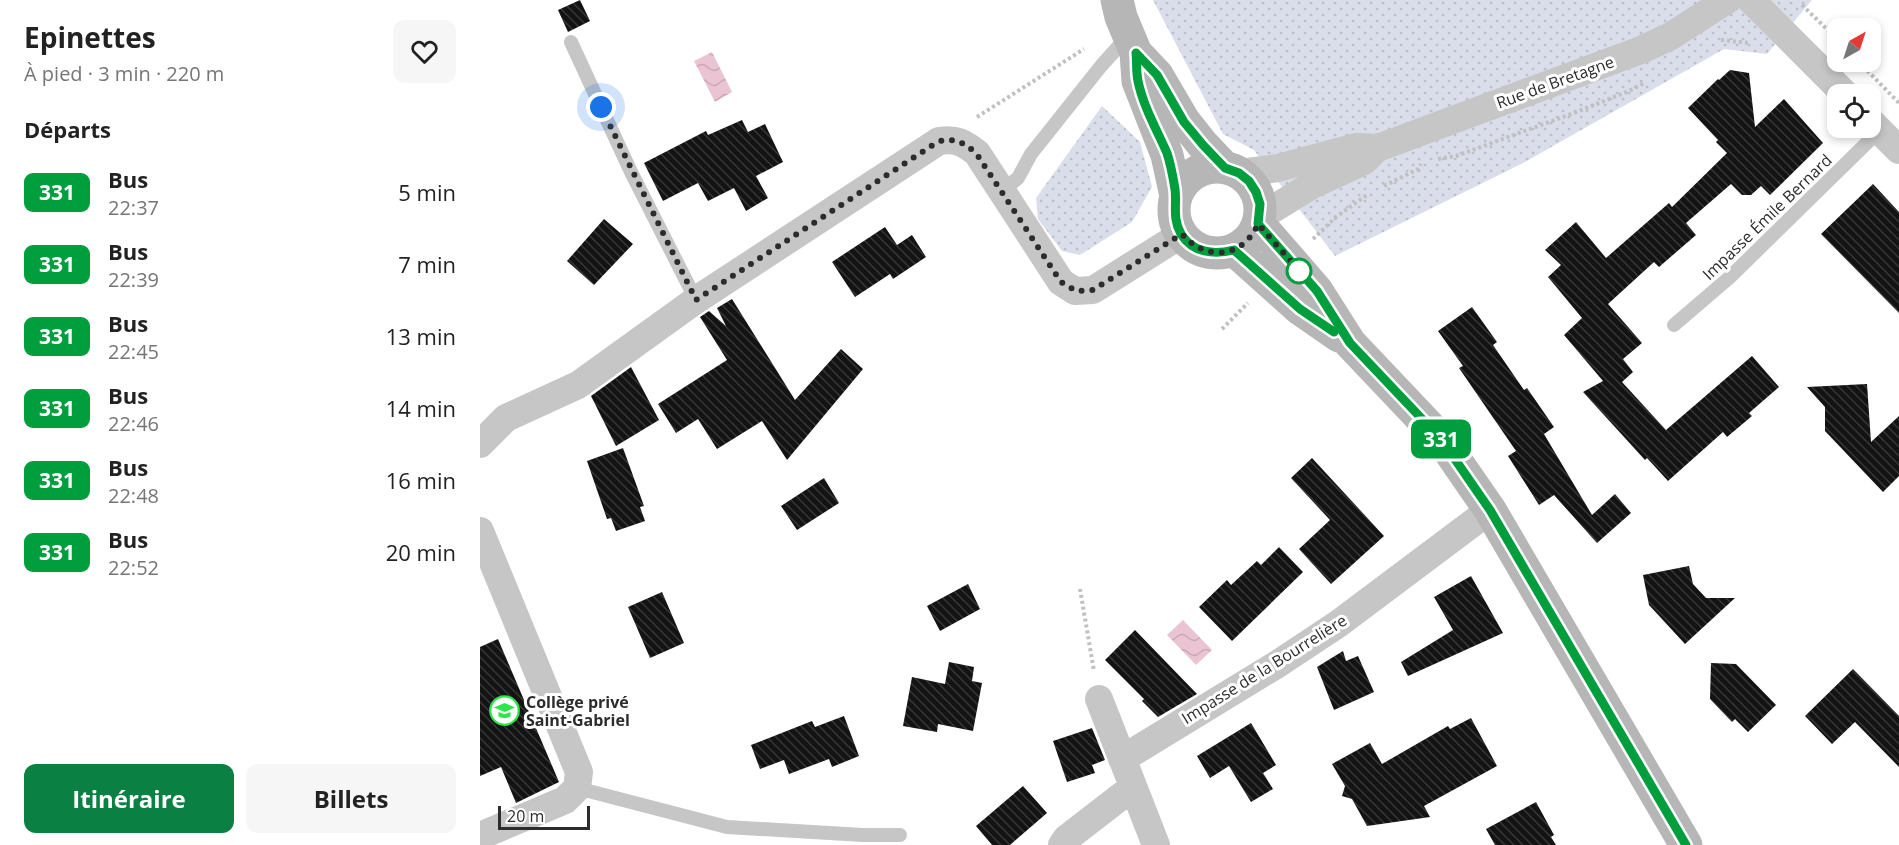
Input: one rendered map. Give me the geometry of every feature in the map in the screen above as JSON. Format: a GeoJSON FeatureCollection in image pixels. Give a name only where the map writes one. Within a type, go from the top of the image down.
{"type":"FeatureCollection","features":[{"type":"Feature","properties":{"kind":"street","name":"Rue de Bretagne"},"geometry":{"type":"LineString","coordinates":[[1232,170],[1278,168],[1356,147],[1376,148],[1641,50],[1671,36],[1726,0]]}},
{"type":"Feature","properties":{"kind":"street"},"geometry":{"type":"LineString","coordinates":[[1751,0],[1835,84]]}},
{"type":"Feature","properties":{"kind":"street"},"geometry":{"type":"LineString","coordinates":[[1126,26],[1184,122],[1203,145],[1232,170],[1249,181],[1256,192],[1260,204],[1259,220],[1249,239],[1234,250],[1211,253],[1190,243],[1182,234],[1176,222],[1174,209],[1176,196],[1180,187],[1195,173],[1214,167],[1232,170]]}},
{"type":"Feature","properties":{"kind":"street"},"geometry":{"type":"LineString","coordinates":[[1126,26],[1138,81],[1167,155],[1176,196]]}},
{"type":"Feature","properties":{"kind":"street"},"geometry":{"type":"LineString","coordinates":[[480,444],[506,418],[578,385],[696,300],[939,141],[963,142],[976,153],[1061,282],[1076,291],[1093,290],[1182,234]]}},
{"type":"Feature","properties":{"kind":"street","name":"Rue de Bretagne"},"geometry":{"type":"LineString","coordinates":[[1259,220],[1312,185],[1364,162],[1376,148]]}},
{"type":"Feature","properties":{"kind":"street"},"geometry":{"type":"LineString","coordinates":[[1259,220],[1290,261],[1317,291],[1350,343],[1441,439],[1490,510],[1686,845]]}},
{"type":"Feature","properties":{"kind":"street"},"geometry":{"type":"LineString","coordinates":[[1234,250],[1300,309],[1350,343]]}},
{"type":"Feature","properties":{"kind":"street","name":"Impasse de la Bourrelière"},"geometry":{"type":"LineString","coordinates":[[1122,759],[1276,665],[1338,624],[1490,510]]}},
{"type":"Feature","properties":{"kind":"street"},"geometry":{"type":"LineString","coordinates":[[480,531],[579,772],[577,788],[565,800],[480,836]]}},
{"type":"Feature","properties":{"kind":"street"},"geometry":{"type":"LineString","coordinates":[[1099,699],[1156,845]]}},
{"type":"Feature","properties":{"kind":"street"},"geometry":{"type":"LineString","coordinates":[[1062,845],[1067,838],[1133,787]]}},
{"type":"Feature","properties":{"kind":"lane"},"geometry":{"type":"LineString","coordinates":[[1002,191],[1018,178],[1031,154],[1101,66],[1126,26]]}},
{"type":"Feature","properties":{"kind":"lane"},"geometry":{"type":"LineString","coordinates":[[570,42],[696,300]]}},
{"type":"Feature","properties":{"kind":"lane","name":"Impasse Émile Bernard"},"geometry":{"type":"LineString","coordinates":[[1674,325],[1730,277],[1883,134]]}},
{"type":"Feature","properties":{"kind":"lane"},"geometry":{"type":"LineString","coordinates":[[577,788],[727,827],[900,835]]}},
{"type":"Feature","properties":{"kind":"path"},"geometry":{"type":"LineString","coordinates":[[1802,5],[1827,29]]}},
{"type":"Feature","properties":{"kind":"path"},"geometry":{"type":"LineString","coordinates":[[963,142],[969,123],[1086,48],[1126,26]]}},
{"type":"Feature","properties":{"kind":"path"},"geometry":{"type":"LineString","coordinates":[[1869,72],[1899,103]]}},
{"type":"Feature","properties":{"kind":"path"},"geometry":{"type":"LineString","coordinates":[[1379,189],[1418,169],[1423,162]]}},
{"type":"Feature","properties":{"kind":"path"},"geometry":{"type":"LineString","coordinates":[[1290,261],[1336,217],[1370,193]]}},
{"type":"Feature","properties":{"kind":"path"},"geometry":{"type":"LineString","coordinates":[[1080,589],[1099,699]]}},
{"type":"Feature","properties":{"kind":"shaded area"},"geometry":{"type":"Polygon","coordinates":[[[1153,0],[1812,0],[1767,54],[1724,49],[1523,163],[1335,256],[1254,150],[1223,134],[1153,0]]]}},
{"type":"Feature","properties":{"kind":"shaded area"},"geometry":{"type":"Polygon","coordinates":[[[1102,106],[1140,142],[1152,187],[1132,222],[1080,255],[1062,251],[1038,219],[1036,198],[1102,106]]]}},
{"type":"Feature","properties":{"kind":"water"},"geometry":{"type":"Polygon","coordinates":[[[712,52],[732,92],[715,102],[694,61],[712,52]]]}},
{"type":"Feature","properties":{"kind":"water"},"geometry":{"type":"Polygon","coordinates":[[[1183,620],[1212,650],[1196,665],[1167,635],[1183,620]]]}},
{"type":"Feature","properties":{"kind":"building"},"geometry":{"type":"Polygon","coordinates":[[[580,0],[590,21],[568,32],[558,10],[580,0]]]}},
{"type":"Feature","properties":{"kind":"building"},"geometry":{"type":"Polygon","coordinates":[[[1730,70],[1749,73],[1755,127],[1784,99],[1823,143],[1770,195],[1761,186],[1751,195],[1742,195],[1731,184],[1686,223],[1696,235],[1659,267],[1654,262],[1608,304],[1642,343],[1623,359],[1633,372],[1622,382],[1666,430],[1752,356],[1779,387],[1749,413],[1752,416],[1727,437],[1723,432],[1668,481],[1647,458],[1645,460],[1583,392],[1603,381],[1564,335],[1582,318],[1548,277],[1561,265],[1545,250],[1576,222],[1606,258],[1669,203],[1672,207],[1727,153],[1688,108],[1730,70]]]}},
{"type":"Feature","properties":{"kind":"building"},"geometry":{"type":"Polygon","coordinates":[[[742,120],[748,132],[765,124],[783,162],[756,176],[768,198],[746,211],[734,188],[708,201],[698,183],[663,201],[644,163],[706,131],[708,135],[742,120]]]}},
{"type":"Feature","properties":{"kind":"building"},"geometry":{"type":"Polygon","coordinates":[[[1873,184],[1899,212],[1899,313],[1821,234],[1873,184]]]}},
{"type":"Feature","properties":{"kind":"building"},"geometry":{"type":"Polygon","coordinates":[[[604,219],[633,244],[594,285],[567,261],[604,219]]]}},
{"type":"Feature","properties":{"kind":"building"},"geometry":{"type":"Polygon","coordinates":[[[885,227],[897,245],[912,235],[926,257],[893,279],[890,274],[855,297],[832,262],[885,227]]]}},
{"type":"Feature","properties":{"kind":"building"},"geometry":{"type":"Polygon","coordinates":[[[732,299],[795,400],[841,349],[863,369],[787,460],[762,421],[717,449],[698,419],[676,433],[658,404],[727,360],[700,317],[709,311],[726,326],[717,308],[732,299]]]}},
{"type":"Feature","properties":{"kind":"building"},"geometry":{"type":"Polygon","coordinates":[[[1472,307],[1497,342],[1493,345],[1524,390],[1527,388],[1554,427],[1544,434],[1592,515],[1615,494],[1631,513],[1597,543],[1554,495],[1539,505],[1508,456],[1516,451],[1459,368],[1463,366],[1438,331],[1472,307]]]}},
{"type":"Feature","properties":{"kind":"building"},"geometry":{"type":"Polygon","coordinates":[[[631,367],[659,420],[616,446],[591,396],[631,367]]]}},
{"type":"Feature","properties":{"kind":"building"},"geometry":{"type":"Polygon","coordinates":[[[1867,384],[1871,442],[1899,416],[1899,476],[1883,492],[1825,431],[1825,407],[1807,387],[1867,384]]]}},
{"type":"Feature","properties":{"kind":"building"},"geometry":{"type":"Polygon","coordinates":[[[623,448],[644,506],[640,507],[645,521],[616,531],[611,518],[607,519],[587,461],[623,448]]]}},
{"type":"Feature","properties":{"kind":"building"},"geometry":{"type":"Polygon","coordinates":[[[1312,458],[1384,536],[1331,584],[1299,549],[1330,520],[1291,478],[1312,458]]]}},
{"type":"Feature","properties":{"kind":"building"},"geometry":{"type":"Polygon","coordinates":[[[824,478],[839,503],[797,530],[781,506],[824,478]]]}},
{"type":"Feature","properties":{"kind":"building"},"geometry":{"type":"Polygon","coordinates":[[[1279,547],[1303,572],[1232,641],[1199,607],[1227,580],[1231,585],[1257,561],[1261,565],[1279,547]]]}},
{"type":"Feature","properties":{"kind":"building"},"geometry":{"type":"Polygon","coordinates":[[[1689,566],[1693,584],[1706,598],[1735,598],[1685,644],[1649,605],[1643,575],[1689,566]]]}},
{"type":"Feature","properties":{"kind":"building"},"geometry":{"type":"Polygon","coordinates":[[[1471,576],[1503,633],[1408,676],[1401,662],[1453,630],[1434,597],[1471,576]]]}},
{"type":"Feature","properties":{"kind":"building"},"geometry":{"type":"Polygon","coordinates":[[[968,584],[980,609],[940,631],[927,606],[968,584]]]}},
{"type":"Feature","properties":{"kind":"building"},"geometry":{"type":"Polygon","coordinates":[[[662,592],[684,643],[650,658],[628,607],[662,592]]]}},
{"type":"Feature","properties":{"kind":"building"},"geometry":{"type":"Polygon","coordinates":[[[1135,630],[1197,694],[1158,717],[1142,701],[1144,699],[1105,660],[1135,630]]]}},
{"type":"Feature","properties":{"kind":"building","name":"Collège privé Saint-Gabriel"},"geometry":{"type":"Polygon","coordinates":[[[498,639],[559,782],[516,803],[501,767],[480,776],[480,647],[498,639]]]}},
{"type":"Feature","properties":{"kind":"building"},"geometry":{"type":"Polygon","coordinates":[[[1343,651],[1346,661],[1358,656],[1374,692],[1334,710],[1317,667],[1343,651]]]}},
{"type":"Feature","properties":{"kind":"building"},"geometry":{"type":"Polygon","coordinates":[[[949,662],[974,667],[972,681],[982,683],[973,731],[938,724],[937,732],[903,726],[912,677],[945,684],[949,662]]]}},
{"type":"Feature","properties":{"kind":"building"},"geometry":{"type":"Polygon","coordinates":[[[1711,663],[1736,664],[1776,705],[1748,732],[1735,719],[1732,722],[1710,699],[1711,663]]]}},
{"type":"Feature","properties":{"kind":"building"},"geometry":{"type":"Polygon","coordinates":[[[1853,669],[1899,716],[1899,767],[1855,722],[1832,744],[1805,716],[1853,669]]]}},
{"type":"Feature","properties":{"kind":"building"},"geometry":{"type":"Polygon","coordinates":[[[844,716],[859,756],[832,767],[829,759],[789,774],[784,760],[760,769],[751,745],[812,721],[815,727],[844,716]]]}},
{"type":"Feature","properties":{"kind":"building"},"geometry":{"type":"Polygon","coordinates":[[[1471,718],[1497,766],[1424,806],[1430,817],[1367,826],[1352,799],[1342,796],[1345,786],[1332,764],[1370,743],[1382,764],[1448,726],[1450,729],[1471,718]]]}},
{"type":"Feature","properties":{"kind":"building"},"geometry":{"type":"Polygon","coordinates":[[[1251,723],[1276,765],[1263,773],[1273,789],[1251,802],[1229,766],[1210,778],[1197,756],[1251,723]]]}},
{"type":"Feature","properties":{"kind":"building"},"geometry":{"type":"Polygon","coordinates":[[[1092,728],[1105,760],[1092,765],[1095,773],[1067,782],[1053,741],[1092,728]]]}},
{"type":"Feature","properties":{"kind":"building"},"geometry":{"type":"Polygon","coordinates":[[[1023,786],[1047,813],[1010,845],[992,845],[976,826],[1023,786]]]}},
{"type":"Feature","properties":{"kind":"building"},"geometry":{"type":"Polygon","coordinates":[[[1536,802],[1554,835],[1551,837],[1556,845],[1495,845],[1486,829],[1536,802]]]}},
{"type":"Feature","properties":{"kind":"bus line","name":"331"},"geometry":{"type":"LineString","coordinates":[[1334,332],[1300,309],[1234,250],[1211,253],[1190,243],[1182,234],[1176,222],[1174,209],[1176,196],[1172,171],[1138,81],[1136,53],[1157,75],[1184,122],[1203,145],[1225,168],[1239,173],[1249,181],[1260,204],[1258,224],[1317,291],[1350,343],[1441,439],[1467,475],[1490,510],[1686,845]]}},
{"type":"Feature","properties":{"kind":"place","name":"Collège privé Saint-Gabriel"},"geometry":{"type":"Point","coordinates":[505,711]}},
{"type":"Feature","properties":{"kind":"route"},"geometry":{"type":"LineString","coordinates":[[601,107],[696,300],[939,141],[950,140],[963,142],[976,153],[1061,282],[1076,291],[1093,290],[1182,234],[1200,249],[1211,253],[1223,253],[1242,245],[1255,232],[1258,224],[1304,276],[1299,271]]}}]}
